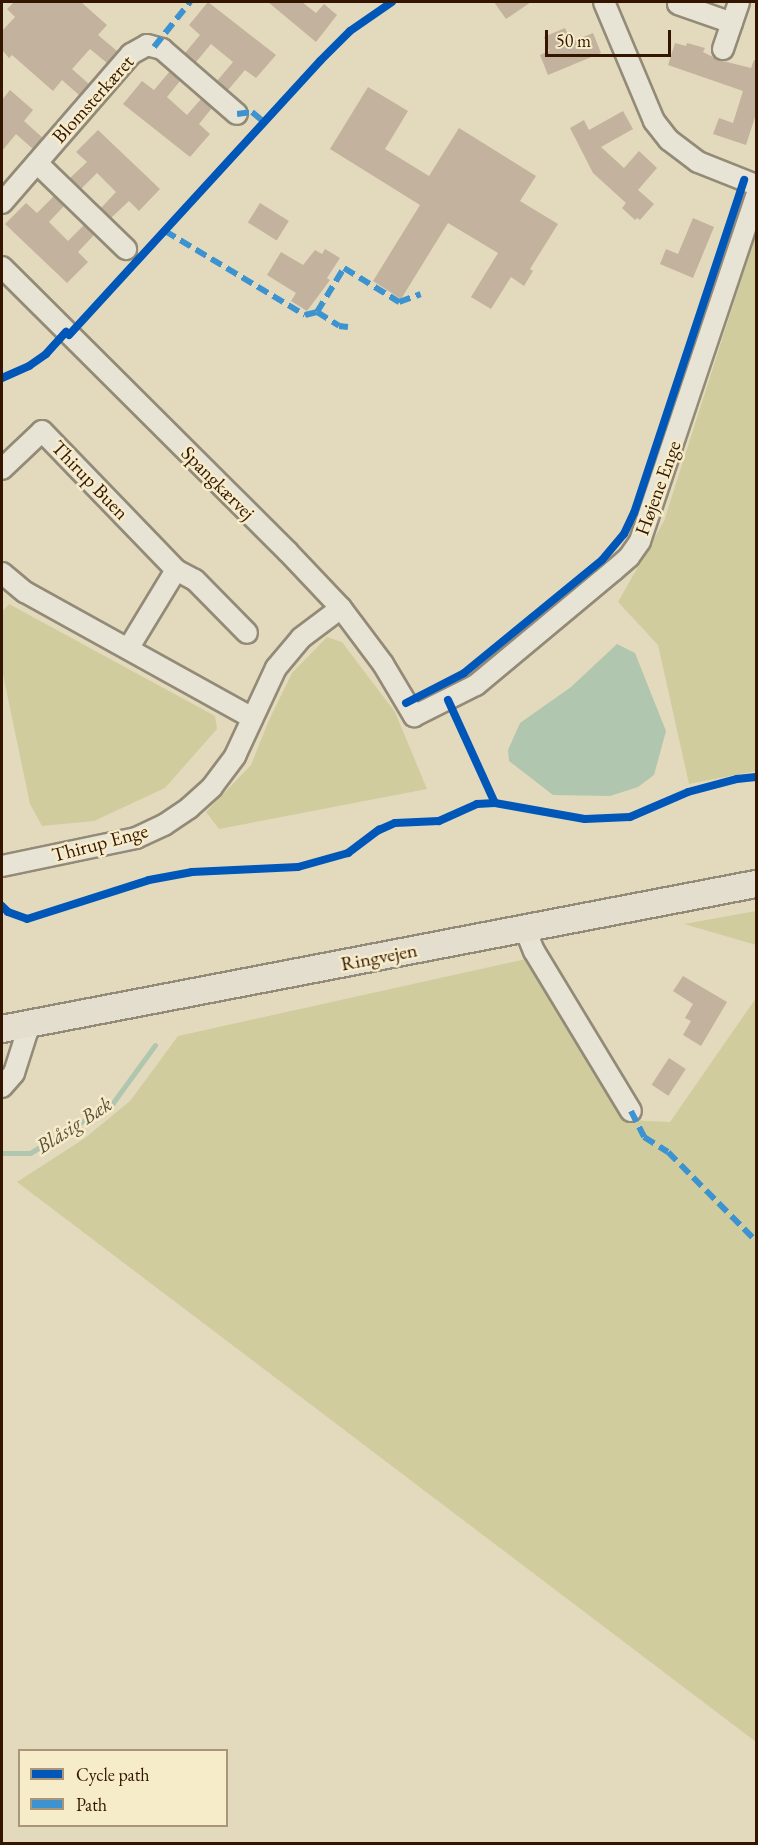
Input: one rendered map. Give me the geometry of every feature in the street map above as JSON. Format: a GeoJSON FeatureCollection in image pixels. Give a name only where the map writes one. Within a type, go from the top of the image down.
{"type":"FeatureCollection","features":[{"type":"Feature","properties":{"kind":"main road","name":"Ringvejen"},"geometry":{"type":"LineString","coordinates":[[2,1029],[756,884]]}},
{"type":"Feature","properties":{"kind":"street"},"geometry":{"type":"LineString","coordinates":[[604,2],[654,121],[669,140],[698,162],[756,185]]}},
{"type":"Feature","properties":{"kind":"street"},"geometry":{"type":"LineString","coordinates":[[723,49],[739,2]]}},
{"type":"Feature","properties":{"kind":"street"},"geometry":{"type":"LineString","coordinates":[[678,4],[732,22]]}},
{"type":"Feature","properties":{"kind":"street","name":"Blomsterkæret"},"geometry":{"type":"LineString","coordinates":[[2,203],[131,54],[147,45],[162,49],[237,114]]}},
{"type":"Feature","properties":{"kind":"street"},"geometry":{"type":"LineString","coordinates":[[37,163],[126,249]]}},
{"type":"Feature","properties":{"kind":"street","name":"Højene Enge"},"geometry":{"type":"LineString","coordinates":[[414,716],[476,685],[629,557],[640,541],[756,196]]}},
{"type":"Feature","properties":{"kind":"street","name":"Spangkærvej"},"geometry":{"type":"LineString","coordinates":[[2,267],[288,552],[341,608],[383,664],[414,716]]}},
{"type":"Feature","properties":{"kind":"street","name":"Thirup Buen"},"geometry":{"type":"LineString","coordinates":[[2,470],[42,430],[176,570],[195,580],[247,633]]}},
{"type":"Feature","properties":{"kind":"street"},"geometry":{"type":"LineString","coordinates":[[128,649],[176,570]]}},
{"type":"Feature","properties":{"kind":"street"},"geometry":{"type":"LineString","coordinates":[[2,573],[25,592],[252,718]]}},
{"type":"Feature","properties":{"kind":"street","name":"Thirup Enge"},"geometry":{"type":"LineString","coordinates":[[2,866],[136,838],[164,825],[189,808],[212,787],[235,756],[276,668],[301,638],[341,608]]}},
{"type":"Feature","properties":{"kind":"street"},"geometry":{"type":"LineString","coordinates":[[525,929],[534,951],[631,1111]]}},
{"type":"Feature","properties":{"kind":"street"},"geometry":{"type":"LineString","coordinates":[[2,1087],[14,1073],[30,1023]]}},
{"type":"Feature","properties":{"kind":"shaded area"},"geometry":{"type":"Polygon","coordinates":[[[756,233],[756,771],[689,784],[658,645],[618,602],[664,521],[756,233]]]}},
{"type":"Feature","properties":{"kind":"shaded area"},"geometry":{"type":"Polygon","coordinates":[[[9,604],[215,716],[217,729],[165,788],[94,821],[42,826],[30,804],[2,670],[2,612],[9,604]]]}},
{"type":"Feature","properties":{"kind":"shaded area"},"geometry":{"type":"Polygon","coordinates":[[[327,637],[342,642],[395,712],[427,789],[219,829],[206,812],[251,765],[269,720],[292,673],[327,637]]]}},
{"type":"Feature","properties":{"kind":"shaded area"},"geometry":{"type":"Polygon","coordinates":[[[617,644],[635,653],[666,731],[654,775],[638,787],[610,796],[553,795],[509,761],[508,750],[520,723],[571,687],[617,644]]]}},
{"type":"Feature","properties":{"kind":"shaded area"},"geometry":{"type":"Polygon","coordinates":[[[756,911],[756,945],[684,924],[756,911]]]}},
{"type":"Feature","properties":{"kind":"shaded area"},"geometry":{"type":"Polygon","coordinates":[[[526,959],[629,1120],[670,1122],[756,998],[756,1742],[17,1182],[85,1138],[130,1101],[178,1036],[526,959]]]}},
{"type":"Feature","properties":{"kind":"building"},"geometry":{"type":"Polygon","coordinates":[[[14,2],[81,2],[107,25],[98,35],[117,51],[107,63],[90,49],[72,69],[89,84],[79,95],[62,80],[53,91],[12,55],[9,58],[2,50],[2,31],[15,17],[7,9],[14,2]]]}},
{"type":"Feature","properties":{"kind":"building"},"geometry":{"type":"Polygon","coordinates":[[[208,2],[276,55],[256,78],[245,70],[228,90],[217,81],[233,62],[211,44],[196,62],[185,53],[200,35],[189,25],[208,2]]]}},
{"type":"Feature","properties":{"kind":"building"},"geometry":{"type":"Polygon","coordinates":[[[268,2],[302,2],[316,13],[324,4],[337,15],[316,42],[268,2]]]}},
{"type":"Feature","properties":{"kind":"building"},"geometry":{"type":"Polygon","coordinates":[[[494,2],[531,2],[506,19],[494,2]]]}},
{"type":"Feature","properties":{"kind":"building"},"geometry":{"type":"Polygon","coordinates":[[[565,28],[571,42],[593,33],[601,53],[548,75],[540,55],[549,51],[544,37],[565,28]]]}},
{"type":"Feature","properties":{"kind":"building"},"geometry":{"type":"Polygon","coordinates":[[[675,43],[686,46],[687,43],[705,48],[703,52],[719,60],[751,68],[756,60],[756,114],[746,145],[713,134],[719,118],[733,123],[743,91],[668,65],[675,43]]]}},
{"type":"Feature","properties":{"kind":"building"},"geometry":{"type":"Polygon","coordinates":[[[170,71],[180,81],[167,97],[187,115],[201,99],[212,108],[199,124],[210,134],[190,157],[123,104],[142,81],[154,90],[170,71]]]}},
{"type":"Feature","properties":{"kind":"building"},"geometry":{"type":"Polygon","coordinates":[[[368,87],[408,111],[385,149],[429,176],[459,128],[536,176],[520,201],[558,224],[530,269],[533,271],[524,286],[511,277],[491,309],[471,297],[498,253],[448,223],[401,299],[373,281],[420,205],[330,149],[368,87]]]}},
{"type":"Feature","properties":{"kind":"building"},"geometry":{"type":"Polygon","coordinates":[[[10,90],[33,110],[24,121],[43,138],[33,149],[16,134],[2,151],[2,100],[10,90]]]}},
{"type":"Feature","properties":{"kind":"building"},"geometry":{"type":"Polygon","coordinates":[[[623,111],[633,129],[601,147],[624,168],[639,151],[657,168],[638,190],[654,204],[640,220],[637,218],[635,220],[622,208],[626,203],[593,173],[570,128],[584,120],[589,130],[623,111]]]}},
{"type":"Feature","properties":{"kind":"building"},"geometry":{"type":"Polygon","coordinates":[[[98,130],[160,189],[139,211],[129,201],[111,218],[101,208],[116,192],[97,173],[81,189],[70,178],[87,162],[76,152],[98,130]]]}},
{"type":"Feature","properties":{"kind":"building"},"geometry":{"type":"Polygon","coordinates":[[[54,196],[64,206],[49,222],[68,241],[84,225],[94,235],[78,252],[88,262],[67,283],[5,224],[26,203],[37,213],[54,196]]]}},
{"type":"Feature","properties":{"kind":"building"},"geometry":{"type":"Polygon","coordinates":[[[260,203],[289,221],[277,241],[248,223],[260,203]]]}},
{"type":"Feature","properties":{"kind":"building"},"geometry":{"type":"Polygon","coordinates":[[[693,218],[714,227],[693,278],[660,264],[666,249],[678,254],[693,218]]]}},
{"type":"Feature","properties":{"kind":"building"},"geometry":{"type":"Polygon","coordinates":[[[325,249],[340,258],[327,278],[330,280],[307,311],[291,301],[296,293],[267,275],[281,252],[303,265],[315,250],[322,254],[325,249]]]}},
{"type":"Feature","properties":{"kind":"building"},"geometry":{"type":"Polygon","coordinates":[[[683,976],[727,1002],[701,1046],[683,1035],[691,1021],[685,1018],[693,1004],[673,991],[683,976]]]}},
{"type":"Feature","properties":{"kind":"building"},"geometry":{"type":"Polygon","coordinates":[[[669,1058],[686,1069],[668,1096],[652,1085],[669,1058]]]}},
{"type":"Feature","properties":{"kind":"waterway","name":"Blåsig Bæk"},"geometry":{"type":"LineString","coordinates":[[2,1153],[30,1153],[112,1104],[155,1045]]}},
{"type":"Feature","properties":{"kind":"marked path"},"geometry":{"type":"LineString","coordinates":[[154,47],[190,2]]}},
{"type":"Feature","properties":{"kind":"marked path"},"geometry":{"type":"LineString","coordinates":[[237,114],[252,112],[264,122]]}},
{"type":"Feature","properties":{"kind":"marked path"},"geometry":{"type":"LineString","coordinates":[[165,231],[305,315],[317,312],[339,326],[348,327]]}},
{"type":"Feature","properties":{"kind":"marked path"},"geometry":{"type":"LineString","coordinates":[[317,312],[344,268],[399,302],[421,294]]}},
{"type":"Feature","properties":{"kind":"marked path"},"geometry":{"type":"LineString","coordinates":[[631,1111],[644,1137],[668,1152],[756,1241]]}},
{"type":"Feature","properties":{"kind":"cycle path"},"geometry":{"type":"LineString","coordinates":[[69,335],[320,61],[350,31],[392,2]]}},
{"type":"Feature","properties":{"kind":"cycle path"},"geometry":{"type":"LineString","coordinates":[[406,703],[464,673],[602,560],[624,534],[634,513],[744,180]]}},
{"type":"Feature","properties":{"kind":"cycle path"},"geometry":{"type":"LineString","coordinates":[[2,378],[29,366],[46,354],[66,332]]}},
{"type":"Feature","properties":{"kind":"cycle path"},"geometry":{"type":"LineString","coordinates":[[448,700],[495,803]]}},
{"type":"Feature","properties":{"kind":"cycle path"},"geometry":{"type":"LineString","coordinates":[[2,906],[8,912],[27,919],[149,880],[192,872],[298,867],[348,853],[379,830],[395,823],[439,821],[477,804],[495,803],[585,819],[630,817],[688,792],[737,779],[756,777]]}}]}
